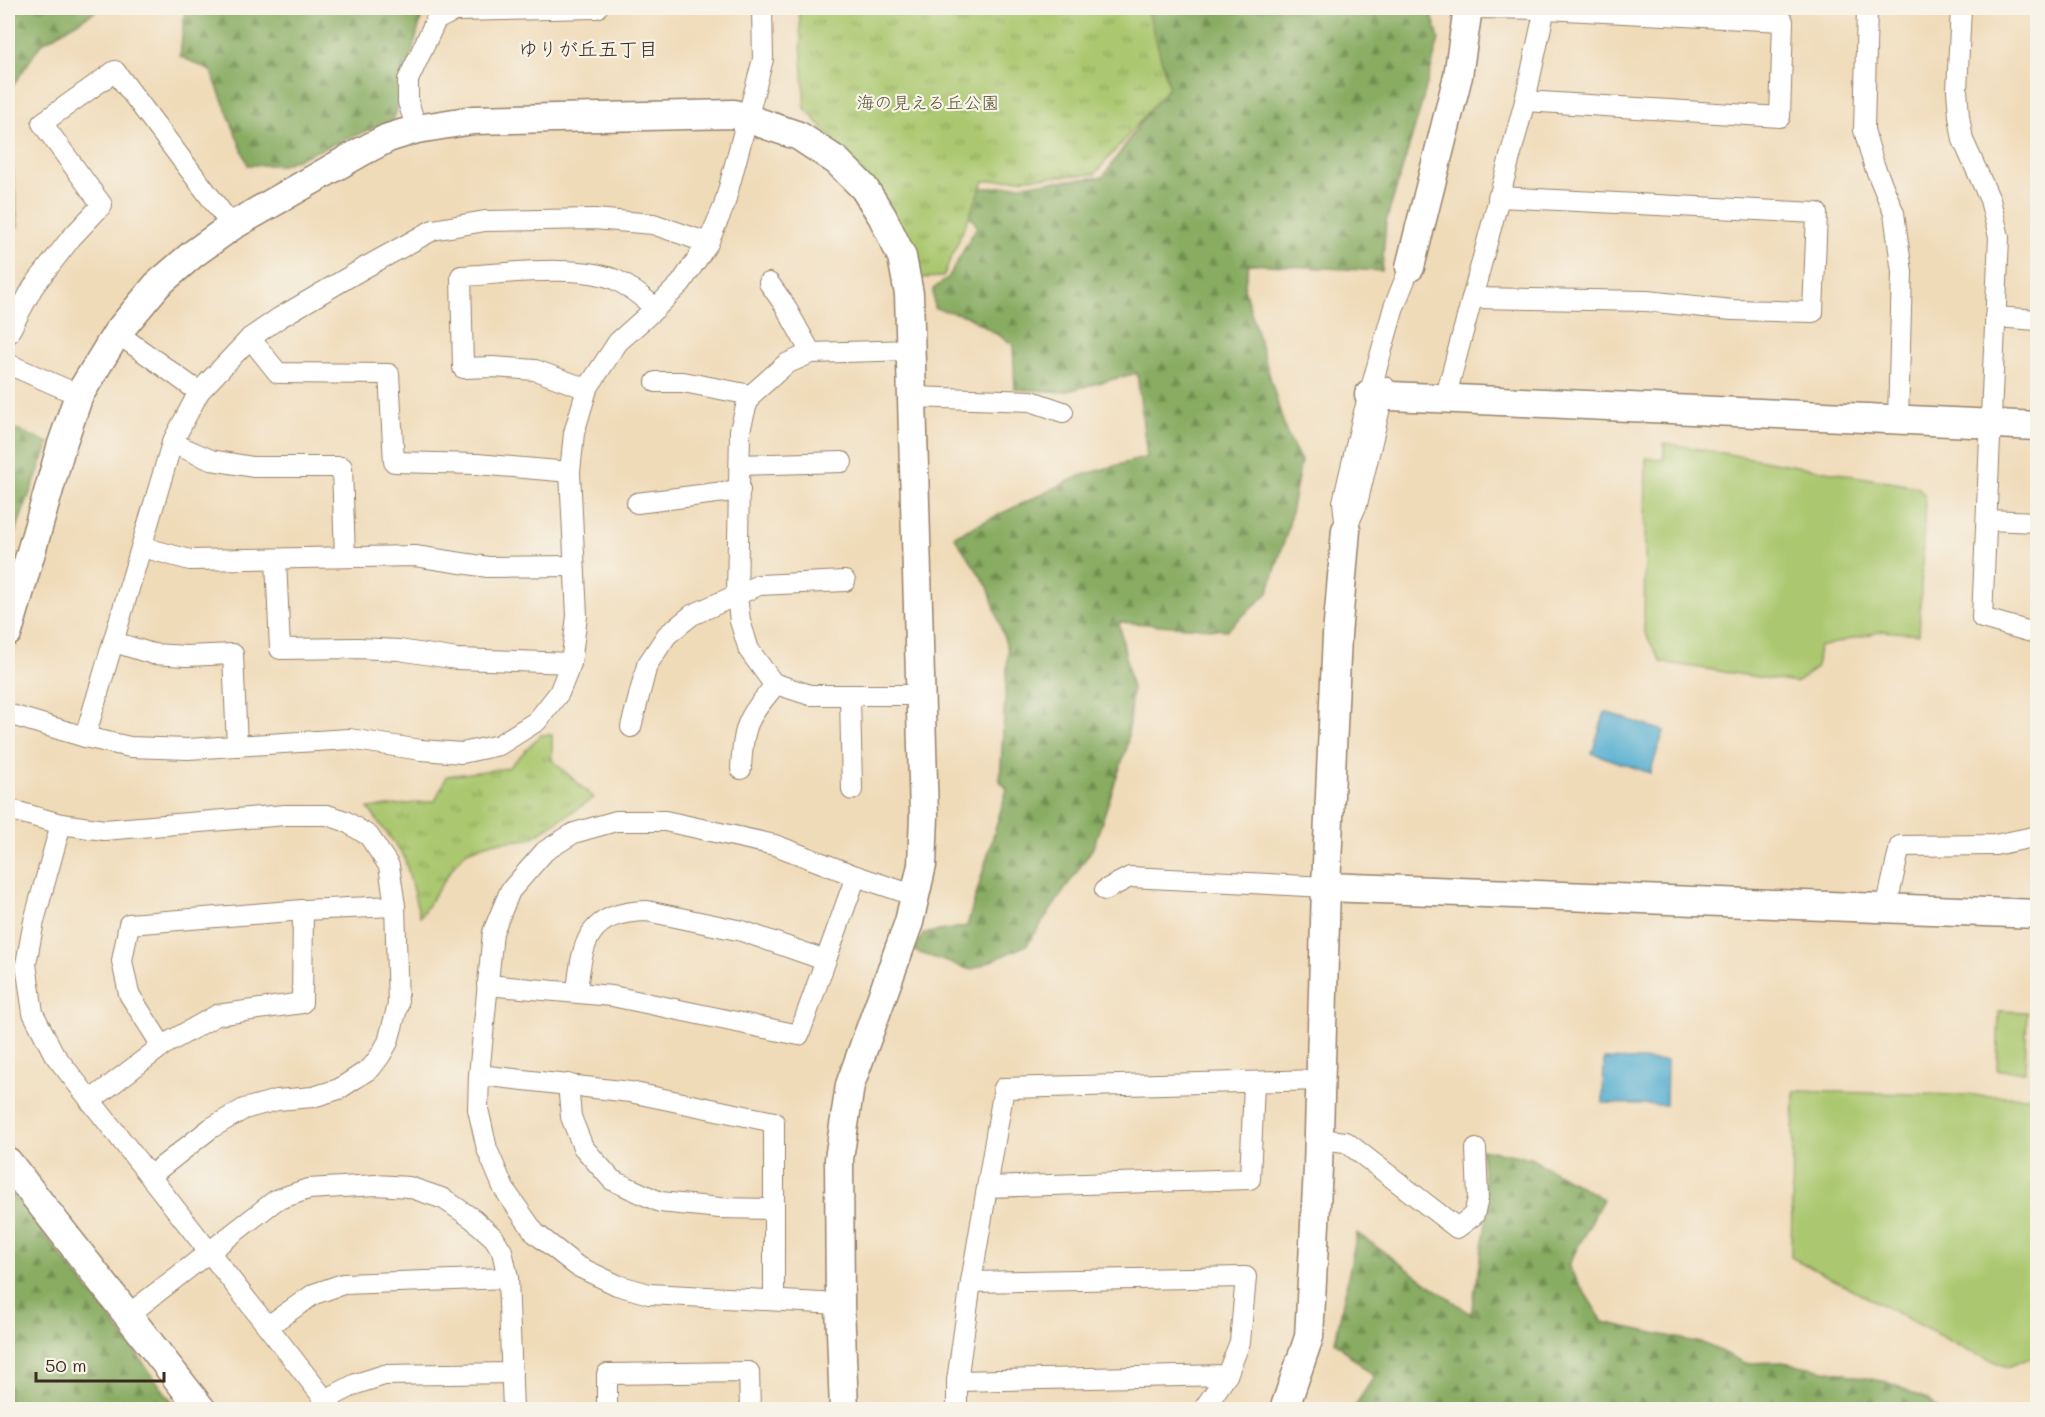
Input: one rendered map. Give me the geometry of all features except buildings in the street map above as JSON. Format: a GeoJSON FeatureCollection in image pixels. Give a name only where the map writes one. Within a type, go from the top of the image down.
{"type":"FeatureCollection","features":[{"type":"Feature","properties":{"kind":"street"},"geometry":{"type":"LineString","coordinates":[[417,129],[408,102],[408,80],[436,20],[454,11],[597,8]]}},
{"type":"Feature","properties":{"kind":"street"},"geometry":{"type":"LineString","coordinates":[[8,714],[85,737],[130,747],[188,749],[349,740],[462,753],[499,745],[537,721],[559,693],[571,663],[577,616],[570,472],[574,433],[588,389],[618,342],[681,283],[708,243],[724,206],[763,59],[762,8]]}},
{"type":"Feature","properties":{"kind":"street"},"geometry":{"type":"LineString","coordinates":[[1284,1410],[1309,1337],[1319,1139],[1326,887],[1337,635],[1346,530],[1357,504],[1394,307],[1410,267],[1458,76],[1468,8],[1545,8],[1783,21],[1779,117],[1525,101]]}},
{"type":"Feature","properties":{"kind":"street"},"geometry":{"type":"LineString","coordinates":[[1445,399],[1525,101],[1545,8]]}},
{"type":"Feature","properties":{"kind":"street"},"geometry":{"type":"LineString","coordinates":[[1867,8],[1864,130],[1874,165],[1894,213],[1902,272],[1898,420]]}},
{"type":"Feature","properties":{"kind":"street"},"geometry":{"type":"LineString","coordinates":[[1961,8],[1957,90],[1959,116],[1963,140],[1990,200],[1999,237],[1982,618],[2037,634]]}},
{"type":"Feature","properties":{"kind":"street"},"geometry":{"type":"LineString","coordinates":[[8,334],[33,286],[71,238],[102,205],[42,123],[115,70],[232,226]]}},
{"type":"Feature","properties":{"kind":"street"},"geometry":{"type":"LineString","coordinates":[[8,632],[12,599],[79,395],[117,333],[157,285],[193,254],[232,226],[360,152],[388,138],[417,129],[472,120],[734,114],[800,136],[837,161],[864,188],[882,216],[902,257],[909,294],[924,816],[922,865],[916,896],[909,922],[850,1085],[839,1160],[840,1304],[844,1410]]}},
{"type":"Feature","properties":{"kind":"street"},"geometry":{"type":"LineString","coordinates":[[1472,298],[1647,301],[1732,310],[1812,312],[1816,213],[1498,197]]}},
{"type":"Feature","properties":{"kind":"street"},"geometry":{"type":"LineString","coordinates":[[85,737],[172,443],[199,392],[250,338],[345,279],[433,230],[485,221],[594,219],[653,224],[708,243]]}},
{"type":"Feature","properties":{"kind":"street"},"geometry":{"type":"LineString","coordinates":[[588,389],[535,370],[493,367],[463,368],[461,276],[578,271],[601,274],[619,281],[656,308]]}},
{"type":"Feature","properties":{"kind":"street"},"geometry":{"type":"LineString","coordinates":[[769,283],[784,304],[811,353]]}},
{"type":"Feature","properties":{"kind":"street"},"geometry":{"type":"LineString","coordinates":[[1995,317],[2037,320]]}},
{"type":"Feature","properties":{"kind":"street"},"geometry":{"type":"LineString","coordinates":[[117,333],[199,392]]}},
{"type":"Feature","properties":{"kind":"street"},"geometry":{"type":"LineString","coordinates":[[250,338],[278,373],[389,374],[394,462],[477,464],[570,472]]}},
{"type":"Feature","properties":{"kind":"street"},"geometry":{"type":"LineString","coordinates":[[912,350],[811,353],[786,364],[751,395],[740,430],[737,596],[740,621],[749,650],[773,683],[810,695],[921,695]]}},
{"type":"Feature","properties":{"kind":"street"},"geometry":{"type":"LineString","coordinates":[[8,364],[79,395]]}},
{"type":"Feature","properties":{"kind":"street"},"geometry":{"type":"LineString","coordinates":[[656,382],[683,382],[751,395]]}},
{"type":"Feature","properties":{"kind":"street"},"geometry":{"type":"LineString","coordinates":[[1376,395],[2037,426]]}},
{"type":"Feature","properties":{"kind":"street"},"geometry":{"type":"LineString","coordinates":[[913,397],[1031,401],[1063,412]]}},
{"type":"Feature","properties":{"kind":"street"},"geometry":{"type":"LineString","coordinates":[[172,443],[211,460],[253,467],[342,467],[345,557]]}},
{"type":"Feature","properties":{"kind":"street"},"geometry":{"type":"LineString","coordinates":[[740,465],[842,462]]}},
{"type":"Feature","properties":{"kind":"street"},"geometry":{"type":"LineString","coordinates":[[637,503],[740,490]]}},
{"type":"Feature","properties":{"kind":"street"},"geometry":{"type":"LineString","coordinates":[[1986,520],[2037,522]]}},
{"type":"Feature","properties":{"kind":"street"},"geometry":{"type":"LineString","coordinates":[[142,547],[190,560],[415,556],[488,567],[574,566]]}},
{"type":"Feature","properties":{"kind":"street"},"geometry":{"type":"LineString","coordinates":[[276,560],[280,649],[358,648],[399,650],[458,659],[571,663]]}},
{"type":"Feature","properties":{"kind":"street"},"geometry":{"type":"LineString","coordinates":[[631,727],[647,665],[667,635],[692,615],[759,585],[845,581]]}},
{"type":"Feature","properties":{"kind":"street"},"geometry":{"type":"LineString","coordinates":[[114,642],[153,654],[186,656],[233,654],[237,746]]}},
{"type":"Feature","properties":{"kind":"street"},"geometry":{"type":"LineString","coordinates":[[741,769],[742,741],[746,724],[776,684]]}},
{"type":"Feature","properties":{"kind":"street"},"geometry":{"type":"LineString","coordinates":[[850,695],[852,790]]}},
{"type":"Feature","properties":{"kind":"street"},"geometry":{"type":"LineString","coordinates":[[8,809],[61,824],[104,830],[285,815],[327,815],[345,821],[369,836],[388,866],[395,906],[398,1005],[388,1042],[371,1068],[339,1089],[313,1097],[278,1100],[244,1109],[211,1128],[150,1176]]}},
{"type":"Feature","properties":{"kind":"street"},"geometry":{"type":"LineString","coordinates":[[840,1304],[650,1294],[617,1285],[577,1266],[535,1233],[504,1189],[487,1149],[478,1108],[479,1075],[493,932],[510,891],[545,851],[574,833],[616,821],[665,821],[775,845],[916,896]]}},
{"type":"Feature","properties":{"kind":"street"},"geometry":{"type":"LineString","coordinates":[[61,824],[34,921],[26,964],[33,1013],[54,1054],[329,1405],[356,1384],[384,1375],[512,1373]]}},
{"type":"Feature","properties":{"kind":"street"},"geometry":{"type":"LineString","coordinates":[[1886,909],[1900,846],[1995,845],[2037,836]]}},
{"type":"Feature","properties":{"kind":"street"},"geometry":{"type":"LineString","coordinates":[[487,985],[612,996],[799,1035],[856,876]]}},
{"type":"Feature","properties":{"kind":"street"},"geometry":{"type":"LineString","coordinates":[[1105,890],[1130,877],[1326,887],[2037,914]]}},
{"type":"Feature","properties":{"kind":"street"},"geometry":{"type":"LineString","coordinates":[[162,1046],[129,994],[122,961],[129,924],[303,910],[395,906]]}},
{"type":"Feature","properties":{"kind":"street"},"geometry":{"type":"LineString","coordinates":[[90,1101],[162,1046],[217,1016],[302,1003],[303,910]]}},
{"type":"Feature","properties":{"kind":"street"},"geometry":{"type":"LineString","coordinates":[[577,992],[584,946],[597,926],[613,915],[631,911],[647,911],[742,931],[825,960]]}},
{"type":"Feature","properties":{"kind":"street"},"geometry":{"type":"LineString","coordinates":[[479,1075],[630,1092],[774,1122],[774,1300]]}},
{"type":"Feature","properties":{"kind":"street"},"geometry":{"type":"LineString","coordinates":[[957,1410],[957,1381],[971,1282],[1004,1088],[1321,1080]]}},
{"type":"Feature","properties":{"kind":"street"},"geometry":{"type":"LineString","coordinates":[[988,1187],[1250,1179],[1254,1083]]}},
{"type":"Feature","properties":{"kind":"street"},"geometry":{"type":"LineString","coordinates":[[568,1084],[571,1117],[584,1147],[612,1180],[660,1202],[720,1208],[773,1209]]}},
{"type":"Feature","properties":{"kind":"street"},"geometry":{"type":"LineString","coordinates":[[1319,1139],[1346,1142],[1457,1228],[1474,1215],[1478,1198],[1476,1149]]}},
{"type":"Feature","properties":{"kind":"street"},"geometry":{"type":"LineString","coordinates":[[8,1162],[202,1410]]}},
{"type":"Feature","properties":{"kind":"street"},"geometry":{"type":"LineString","coordinates":[[128,1315],[276,1200],[308,1189],[376,1185],[409,1187],[444,1199],[473,1219],[494,1238],[502,1251],[508,1278],[513,1410]]}},
{"type":"Feature","properties":{"kind":"street"},"geometry":{"type":"LineString","coordinates":[[971,1282],[1246,1277],[1240,1342],[1227,1375],[1203,1410]]}},
{"type":"Feature","properties":{"kind":"street"},"geometry":{"type":"LineString","coordinates":[[268,1326],[314,1294],[343,1284],[508,1278]]}},
{"type":"Feature","properties":{"kind":"street"},"geometry":{"type":"LineString","coordinates":[[607,1410],[607,1374],[749,1372],[750,1410]]}},
{"type":"Feature","properties":{"kind":"street"},"geometry":{"type":"LineString","coordinates":[[957,1381],[1227,1375]]}},
{"type":"Feature","properties":{"kind":"green space"},"geometry":{"type":"Polygon","coordinates":[[[8,8],[101,8],[41,44],[8,93],[8,8]]]}},
{"type":"Feature","properties":{"kind":"green space"},"geometry":{"type":"Polygon","coordinates":[[[183,8],[424,8],[394,120],[282,165],[248,165],[211,71],[180,56],[185,9],[183,8]]]}},
{"type":"Feature","properties":{"kind":"green space","name":"海の見える丘公園"},"geometry":{"type":"Polygon","coordinates":[[[799,8],[1147,8],[1169,87],[1095,174],[984,181],[943,277],[915,278],[868,179],[805,108],[799,8]]]}},
{"type":"Feature","properties":{"kind":"green space"},"geometry":{"type":"Polygon","coordinates":[[[1142,8],[1430,8],[1439,39],[1386,222],[1382,271],[1249,264],[1244,288],[1286,432],[1301,461],[1288,529],[1268,593],[1227,630],[1119,622],[1132,689],[1127,747],[1093,848],[1027,945],[971,970],[914,951],[923,934],[967,926],[1007,789],[1000,781],[1008,650],[988,587],[954,536],[1082,475],[1147,457],[1137,373],[1064,392],[1015,389],[1013,344],[967,316],[934,308],[933,289],[948,278],[977,226],[965,209],[966,190],[1103,177],[1164,89],[1142,8]]]}},
{"type":"Feature","properties":{"kind":"green space"},"geometry":{"type":"Polygon","coordinates":[[[8,125],[18,227],[8,233],[8,125]]]}},
{"type":"Feature","properties":{"kind":"green space"},"geometry":{"type":"Polygon","coordinates":[[[8,426],[49,443],[8,551],[8,426]]]}},
{"type":"Feature","properties":{"kind":"green space"},"geometry":{"type":"Polygon","coordinates":[[[1664,443],[1918,487],[1925,496],[1919,634],[1883,631],[1819,647],[1816,668],[1796,683],[1661,662],[1644,631],[1646,458],[1664,460],[1664,443]]]}},
{"type":"Feature","properties":{"kind":"green space"},"geometry":{"type":"Polygon","coordinates":[[[541,735],[552,735],[552,760],[594,798],[530,839],[489,843],[467,851],[453,867],[420,917],[404,856],[368,808],[435,801],[447,776],[508,768],[541,735]]]}},
{"type":"Feature","properties":{"kind":"green space"},"geometry":{"type":"Polygon","coordinates":[[[1999,1011],[2027,1012],[2025,1071],[1997,1070],[1999,1011]]]}},
{"type":"Feature","properties":{"kind":"green space"},"geometry":{"type":"Polygon","coordinates":[[[1794,1091],[2037,1097],[2038,1344],[2033,1357],[2007,1367],[1969,1351],[1791,1257],[1794,1091]]]}},
{"type":"Feature","properties":{"kind":"green space"},"geometry":{"type":"Polygon","coordinates":[[[1481,1149],[1530,1158],[1603,1199],[1568,1266],[1603,1322],[1705,1344],[1745,1363],[1783,1362],[1887,1382],[1929,1400],[1938,1409],[1353,1409],[1374,1377],[1335,1342],[1357,1233],[1471,1314],[1487,1216],[1481,1149]]]}},
{"type":"Feature","properties":{"kind":"green space"},"geometry":{"type":"Polygon","coordinates":[[[8,1188],[106,1312],[177,1409],[8,1409],[8,1188]]]}},
{"type":"Feature","properties":{"kind":"water"},"geometry":{"type":"Polygon","coordinates":[[[1605,712],[1664,731],[1650,773],[1592,753],[1605,712]]]}},
{"type":"Feature","properties":{"kind":"water"},"geometry":{"type":"Polygon","coordinates":[[[1604,1059],[1667,1061],[1666,1105],[1603,1103],[1604,1059]]]}},
{"type":"Feature","properties":{"kind":"district","name":"ゆりが丘五丁目"},"geometry":{"type":"Point","coordinates":[588,49]}}]}
